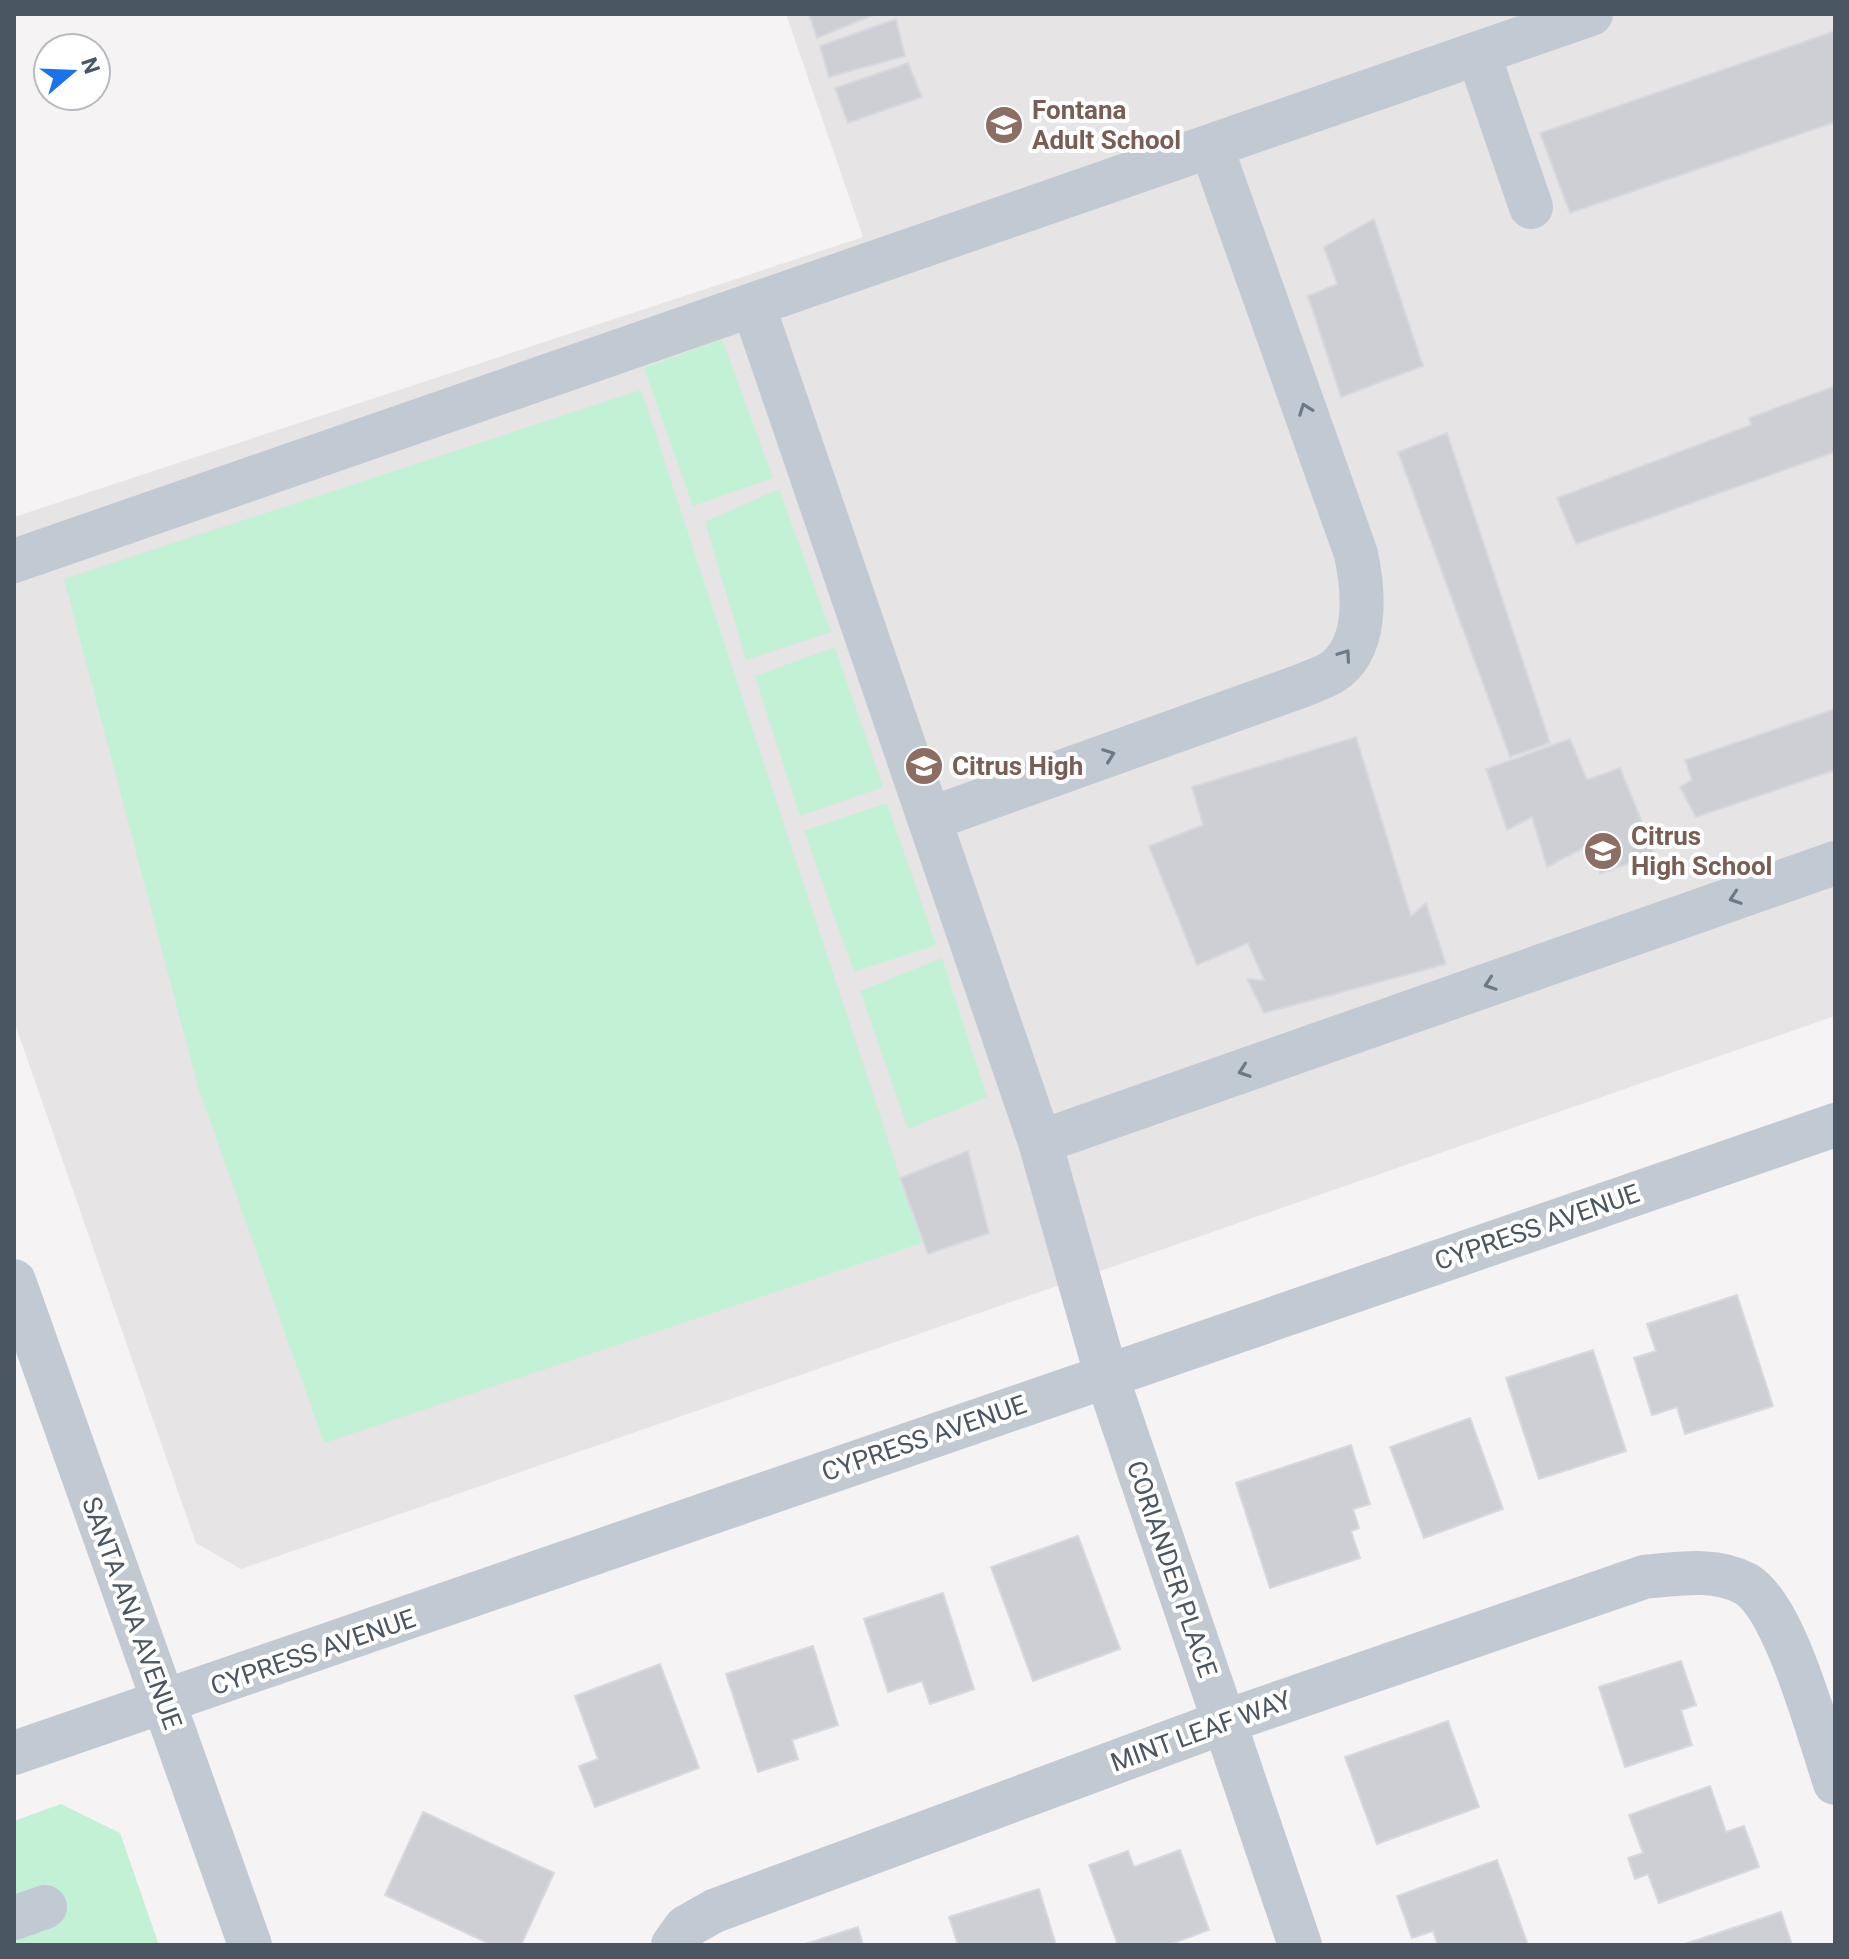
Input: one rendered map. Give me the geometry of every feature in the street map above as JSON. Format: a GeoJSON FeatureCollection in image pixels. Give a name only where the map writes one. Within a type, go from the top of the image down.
{"type":"FeatureCollection","features":[{"type":"Feature","properties":{"kind":"street"},"geometry":{"type":"LineString","coordinates":[[14,561],[1591,14]]}},
{"type":"Feature","properties":{"kind":"street"},"geometry":{"type":"LineString","coordinates":[[1478,53],[1531,207]]}},
{"type":"Feature","properties":{"kind":"street"},"geometry":{"type":"LineString","coordinates":[[930,819],[1301,686],[1332,672],[1349,655],[1358,633],[1362,603],[1362,580],[1353,543],[1211,146]]}},
{"type":"Feature","properties":{"kind":"street","name":"CORIANDER PLACE"},"geometry":{"type":"LineString","coordinates":[[753,305],[1040,1142],[1106,1374],[1300,1945]]}},
{"type":"Feature","properties":{"kind":"street"},"geometry":{"type":"LineString","coordinates":[[1040,1142],[1835,863]]}},
{"type":"Feature","properties":{"kind":"street","name":"CYPRESS AVENUE"},"geometry":{"type":"LineString","coordinates":[[14,1753],[1835,1125]]}},
{"type":"Feature","properties":{"kind":"street","name":"SANTA ANA AVENUE"},"geometry":{"type":"LineString","coordinates":[[14,1281],[250,1945]]}},
{"type":"Feature","properties":{"kind":"street","name":"MINT LEAF WAY"},"geometry":{"type":"LineString","coordinates":[[673,1945],[686,1927],[714,1911],[1224,1722],[1644,1577],[1714,1573],[1747,1585],[1767,1606],[1785,1637],[1835,1783]]}},
{"type":"Feature","properties":{"kind":"shaded area","name":"Citrus High"},"geometry":{"type":"Polygon","coordinates":[[[786,14],[1835,14],[1835,1016],[241,1569],[196,1543],[14,1021],[14,517],[863,237],[786,14]]]}},
{"type":"Feature","properties":{"kind":"green space"},"geometry":{"type":"Polygon","coordinates":[[[722,339],[773,478],[693,506],[644,368],[722,339]]]}},
{"type":"Feature","properties":{"kind":"green space"},"geometry":{"type":"Polygon","coordinates":[[[641,390],[922,1243],[324,1443],[198,1087],[64,579],[641,390]]]}},
{"type":"Feature","properties":{"kind":"green space"},"geometry":{"type":"Polygon","coordinates":[[[779,489],[831,632],[746,660],[705,522],[779,489]]]}},
{"type":"Feature","properties":{"kind":"green space"},"geometry":{"type":"Polygon","coordinates":[[[835,647],[883,787],[800,816],[755,676],[835,647]]]}},
{"type":"Feature","properties":{"kind":"green space"},"geometry":{"type":"Polygon","coordinates":[[[887,803],[936,945],[854,972],[804,831],[887,803]]]}},
{"type":"Feature","properties":{"kind":"green space"},"geometry":{"type":"Polygon","coordinates":[[[942,958],[987,1097],[908,1129],[860,991],[942,958]]]}},
{"type":"Feature","properties":{"kind":"green space"},"geometry":{"type":"Polygon","coordinates":[[[61,1804],[120,1833],[159,1945],[14,1945],[14,1821],[61,1804]]]}},
{"type":"Feature","properties":{"kind":"building"},"geometry":{"type":"Polygon","coordinates":[[[809,14],[876,14],[817,38],[809,14]]]}},
{"type":"Feature","properties":{"kind":"building"},"geometry":{"type":"Polygon","coordinates":[[[896,19],[905,56],[829,77],[820,46],[896,19]]]}},
{"type":"Feature","properties":{"kind":"building"},"geometry":{"type":"Polygon","coordinates":[[[1835,31],[1835,122],[1570,213],[1540,133],[1835,31]]]}},
{"type":"Feature","properties":{"kind":"building"},"geometry":{"type":"Polygon","coordinates":[[[908,63],[922,97],[848,123],[835,88],[908,63]]]}},
{"type":"Feature","properties":{"kind":"building"},"geometry":{"type":"Polygon","coordinates":[[[1374,219],[1423,366],[1341,397],[1308,296],[1337,284],[1324,247],[1374,219]]]}},
{"type":"Feature","properties":{"kind":"building"},"geometry":{"type":"Polygon","coordinates":[[[1835,386],[1835,452],[1576,544],[1557,498],[1751,425],[1749,418],[1835,386]]]}},
{"type":"Feature","properties":{"kind":"building"},"geometry":{"type":"Polygon","coordinates":[[[1447,433],[1550,743],[1510,757],[1398,452],[1447,433]]]}},
{"type":"Feature","properties":{"kind":"building"},"geometry":{"type":"Polygon","coordinates":[[[1835,709],[1835,770],[1696,817],[1680,787],[1692,780],[1685,760],[1835,709]]]}},
{"type":"Feature","properties":{"kind":"building"},"geometry":{"type":"Polygon","coordinates":[[[1356,737],[1411,916],[1426,903],[1446,964],[1264,1013],[1247,979],[1264,980],[1248,943],[1197,965],[1149,846],[1203,825],[1192,787],[1356,737]]]}},
{"type":"Feature","properties":{"kind":"building"},"geometry":{"type":"Polygon","coordinates":[[[1570,739],[1587,780],[1620,768],[1655,854],[1600,874],[1591,844],[1547,867],[1532,817],[1507,830],[1486,769],[1570,739]]]}},
{"type":"Feature","properties":{"kind":"building"},"geometry":{"type":"Polygon","coordinates":[[[968,1151],[989,1233],[928,1254],[900,1178],[968,1151]]]}},
{"type":"Feature","properties":{"kind":"building"},"geometry":{"type":"Polygon","coordinates":[[[1737,1295],[1773,1406],[1685,1434],[1677,1407],[1652,1415],[1634,1358],[1656,1351],[1647,1324],[1737,1295]]]}},
{"type":"Feature","properties":{"kind":"building"},"geometry":{"type":"Polygon","coordinates":[[[1593,1350],[1626,1451],[1539,1479],[1506,1378],[1593,1350]]]}},
{"type":"Feature","properties":{"kind":"building"},"geometry":{"type":"Polygon","coordinates":[[[1470,1418],[1503,1509],[1424,1538],[1390,1447],[1470,1418]]]}},
{"type":"Feature","properties":{"kind":"building"},"geometry":{"type":"Polygon","coordinates":[[[1351,1445],[1370,1504],[1353,1509],[1359,1528],[1351,1531],[1360,1558],[1270,1588],[1236,1483],[1351,1445]]]}},
{"type":"Feature","properties":{"kind":"building"},"geometry":{"type":"Polygon","coordinates":[[[1078,1536],[1120,1649],[1033,1681],[991,1567],[1078,1536]]]}},
{"type":"Feature","properties":{"kind":"building"},"geometry":{"type":"Polygon","coordinates":[[[943,1593],[974,1689],[930,1704],[922,1681],[888,1692],[864,1619],[943,1593]]]}},
{"type":"Feature","properties":{"kind":"building"},"geometry":{"type":"Polygon","coordinates":[[[813,1646],[838,1725],[792,1740],[798,1759],[758,1772],[726,1674],[813,1646]]]}},
{"type":"Feature","properties":{"kind":"building"},"geometry":{"type":"Polygon","coordinates":[[[1681,1661],[1696,1705],[1681,1710],[1692,1745],[1625,1767],[1599,1687],[1681,1661]]]}},
{"type":"Feature","properties":{"kind":"building"},"geometry":{"type":"Polygon","coordinates":[[[660,1664],[699,1768],[595,1807],[579,1766],[598,1759],[575,1696],[660,1664]]]}},
{"type":"Feature","properties":{"kind":"building"},"geometry":{"type":"Polygon","coordinates":[[[1448,1721],[1479,1807],[1377,1844],[1345,1757],[1448,1721]]]}},
{"type":"Feature","properties":{"kind":"building"},"geometry":{"type":"Polygon","coordinates":[[[1710,1786],[1726,1832],[1744,1826],[1759,1867],[1659,1903],[1648,1874],[1635,1879],[1628,1858],[1643,1853],[1629,1815],[1710,1786]]]}},
{"type":"Feature","properties":{"kind":"building"},"geometry":{"type":"Polygon","coordinates":[[[423,1812],[554,1873],[521,1945],[492,1945],[385,1895],[423,1812]]]}},
{"type":"Feature","properties":{"kind":"building"},"geometry":{"type":"Polygon","coordinates":[[[1180,1850],[1209,1930],[1168,1945],[1118,1945],[1089,1865],[1128,1851],[1134,1867],[1180,1850]]]}},
{"type":"Feature","properties":{"kind":"building"},"geometry":{"type":"Polygon","coordinates":[[[1497,1860],[1528,1945],[1438,1945],[1433,1931],[1412,1938],[1397,1896],[1497,1860]]]}},
{"type":"Feature","properties":{"kind":"building"},"geometry":{"type":"Polygon","coordinates":[[[1039,1889],[1056,1945],[958,1945],[949,1917],[1039,1889]]]}},
{"type":"Feature","properties":{"kind":"building"},"geometry":{"type":"Polygon","coordinates":[[[1781,1912],[1792,1945],[1682,1945],[1781,1912]]]}},
{"type":"Feature","properties":{"kind":"building"},"geometry":{"type":"Polygon","coordinates":[[[858,1927],[863,1945],[802,1945],[858,1927]]]}},
{"type":"Feature","properties":{"kind":"place","name":"Fontana Adult School"},"geometry":{"type":"Point","coordinates":[1004,125]}},
{"type":"Feature","properties":{"kind":"place","name":"Citrus High"},"geometry":{"type":"Point","coordinates":[924,766]}},
{"type":"Feature","properties":{"kind":"place","name":"Citrus High School"},"geometry":{"type":"Point","coordinates":[1603,851]}}]}
